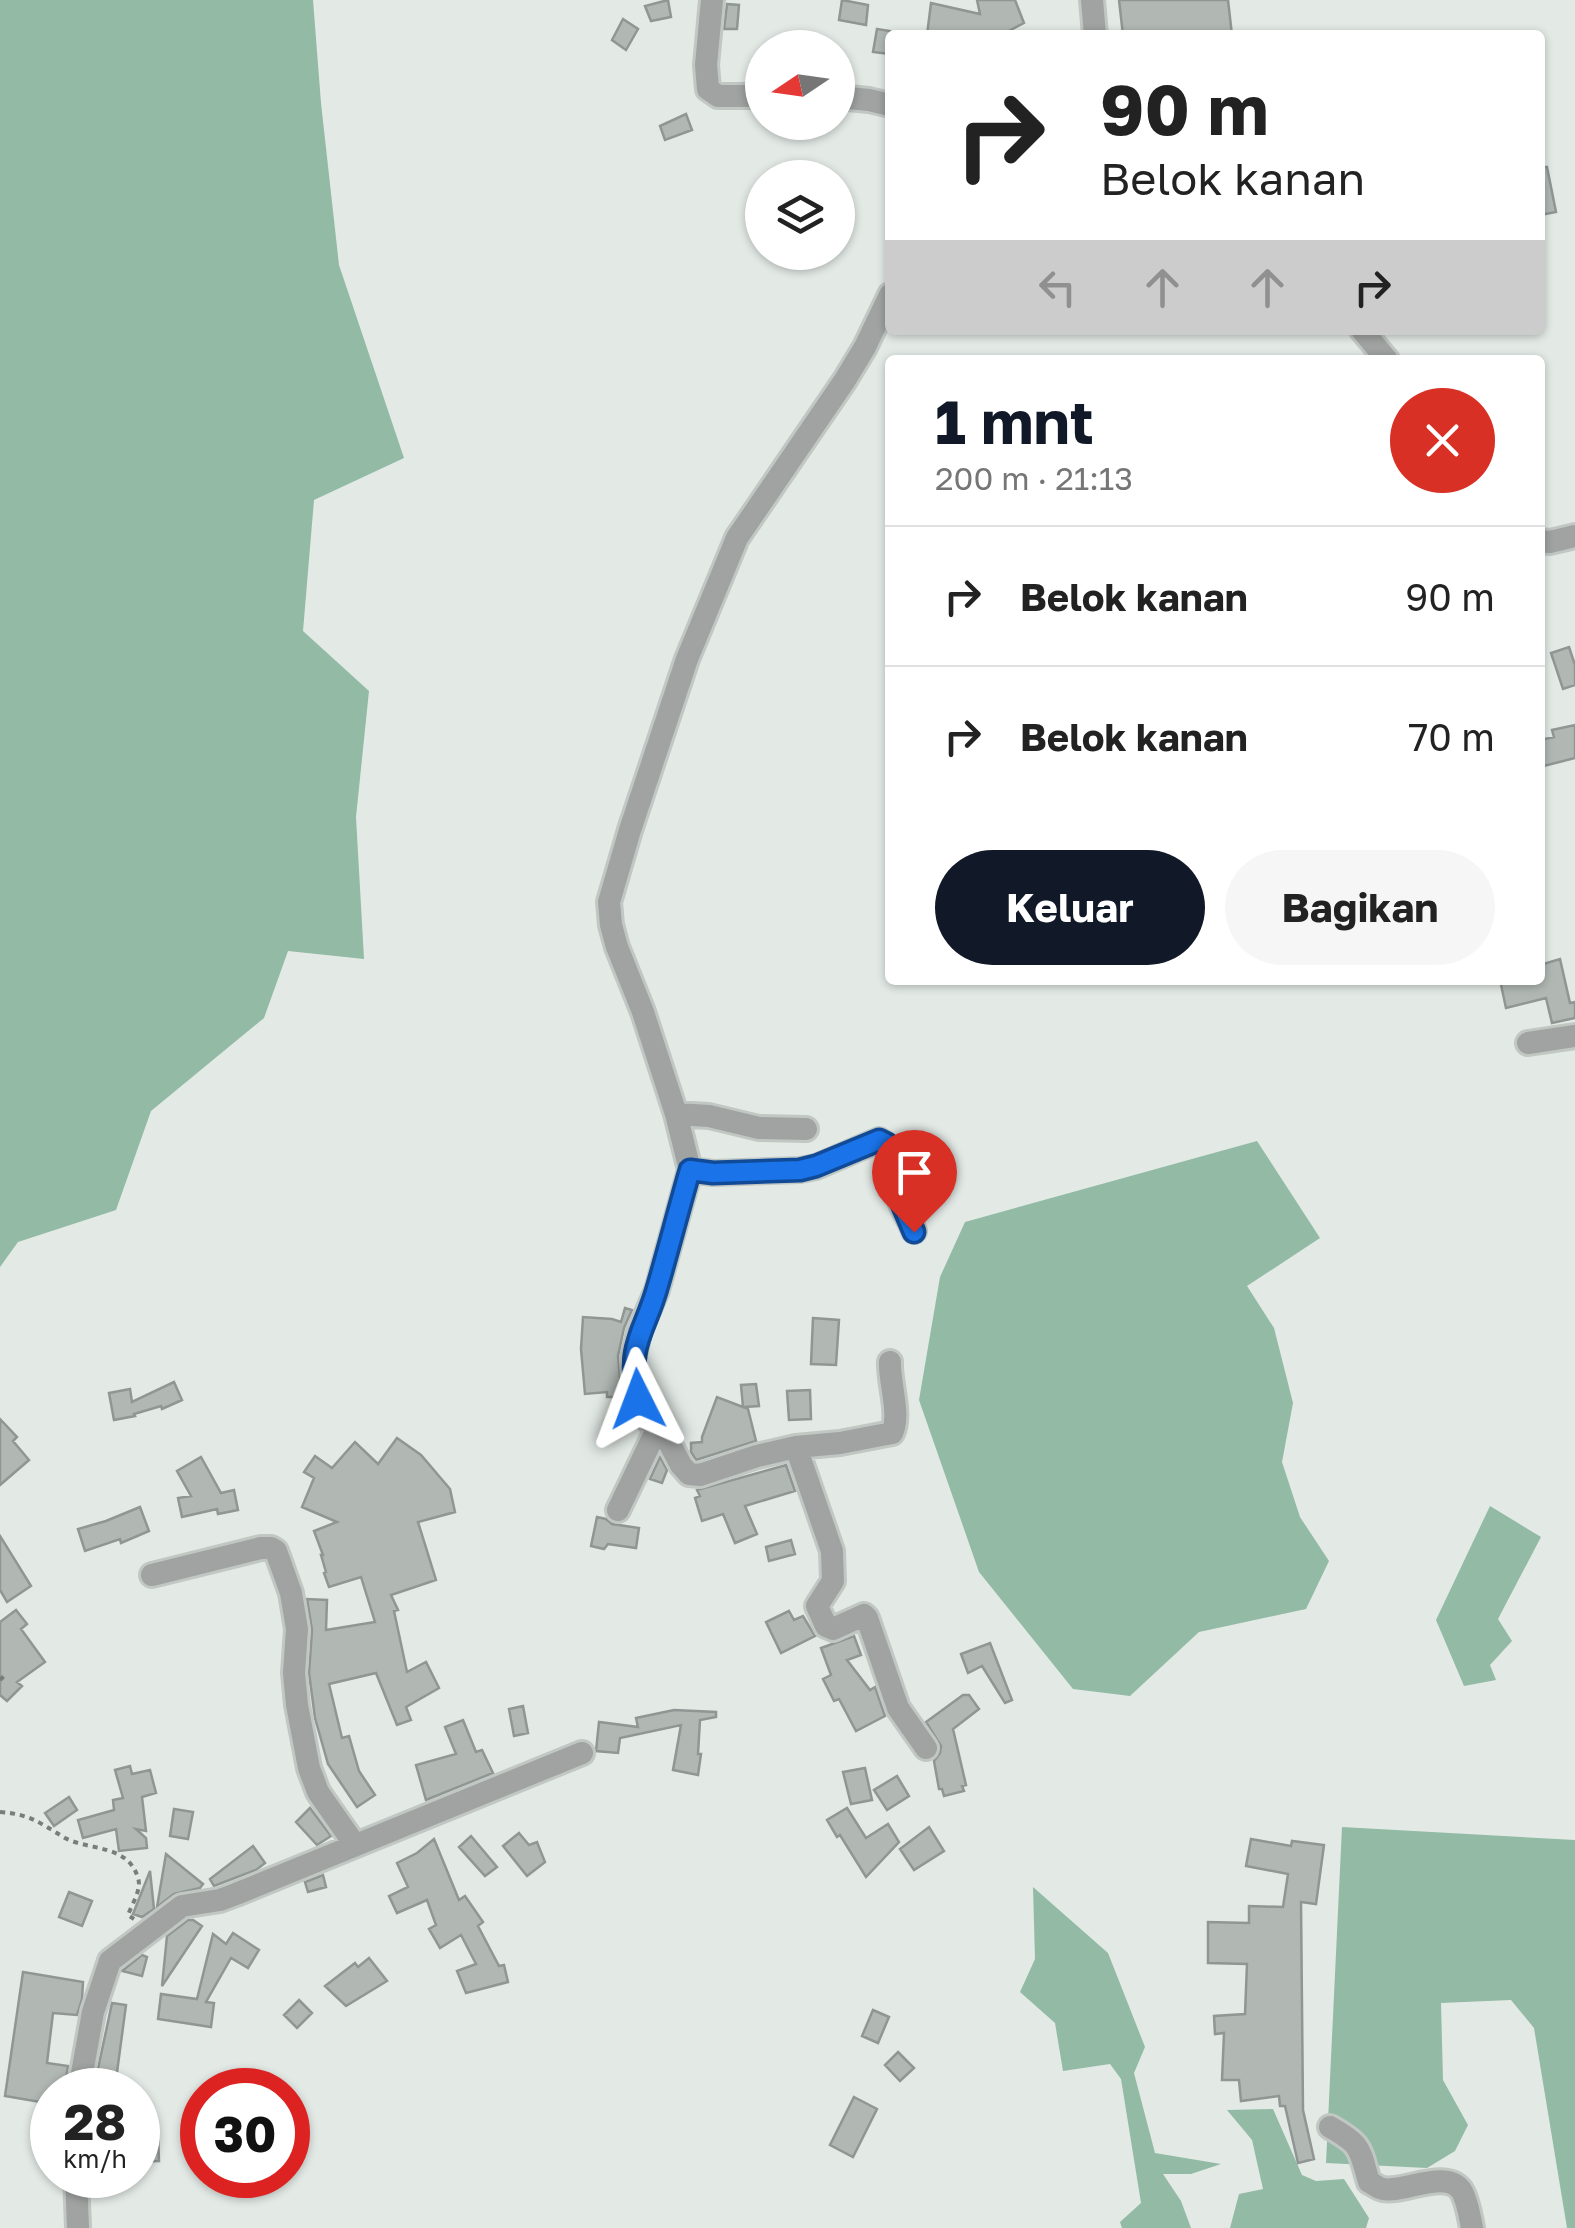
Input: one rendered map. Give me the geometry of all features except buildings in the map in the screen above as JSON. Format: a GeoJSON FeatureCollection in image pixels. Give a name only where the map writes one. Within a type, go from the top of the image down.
{"type":"FeatureCollection","features":[{"type":"Feature","properties":{"kind":"street"},"geometry":{"type":"LineString","coordinates":[[712,0],[706,65],[708,88],[718,96],[745,96]]}},
{"type":"Feature","properties":{"kind":"street"},"geometry":{"type":"LineString","coordinates":[[1092,0],[1095,30]]}},
{"type":"Feature","properties":{"kind":"street"},"geometry":{"type":"LineString","coordinates":[[855,99],[885,104]]}},
{"type":"Feature","properties":{"kind":"street"},"geometry":{"type":"LineString","coordinates":[[885,306],[838,392],[737,538],[686,658],[609,902],[611,925],[676,1114],[690,1170],[657,1290],[633,1358],[638,1399],[650,1422],[689,1474],[700,1475],[796,1447],[840,1444],[892,1433],[896,1419],[890,1362]]}},
{"type":"Feature","properties":{"kind":"street"},"geometry":{"type":"LineString","coordinates":[[1366,335],[1384,355]]}},
{"type":"Feature","properties":{"kind":"street"},"geometry":{"type":"LineString","coordinates":[[1545,542],[1575,536]]}},
{"type":"Feature","properties":{"kind":"street"},"geometry":{"type":"LineString","coordinates":[[1528,1042],[1575,1036]]}},
{"type":"Feature","properties":{"kind":"street"},"geometry":{"type":"LineString","coordinates":[[676,1114],[709,1116],[758,1128],[806,1129]]}},
{"type":"Feature","properties":{"kind":"street"},"geometry":{"type":"LineString","coordinates":[[690,1170],[800,1170],[879,1140],[887,1144],[897,1192],[914,1232]]}},
{"type":"Feature","properties":{"kind":"street"},"geometry":{"type":"LineString","coordinates":[[618,1510],[657,1429]]}},
{"type":"Feature","properties":{"kind":"street"},"geometry":{"type":"LineString","coordinates":[[796,1447],[832,1552],[833,1582],[818,1602],[819,1612],[826,1626],[833,1629],[858,1617],[867,1618],[898,1708],[926,1748]]}},
{"type":"Feature","properties":{"kind":"street"},"geometry":{"type":"LineString","coordinates":[[152,1575],[260,1548],[276,1551],[291,1593],[297,1629],[294,1673],[309,1768],[318,1792],[356,1846]]}},
{"type":"Feature","properties":{"kind":"street"},"geometry":{"type":"LineString","coordinates":[[83,2068],[93,2012],[110,1961],[182,1906],[220,1900],[582,1753]]}},
{"type":"Feature","properties":{"kind":"street"},"geometry":{"type":"LineString","coordinates":[[1330,2127],[1361,2151],[1370,2182],[1380,2189],[1440,2180],[1452,2183],[1460,2189],[1472,2228]]}},
{"type":"Feature","properties":{"kind":"street"},"geometry":{"type":"LineString","coordinates":[[77,2198],[78,2228]]}},
{"type":"Feature","properties":{"kind":"path"},"geometry":{"type":"LineString","coordinates":[[0,1812],[37,1819],[65,1838],[121,1856],[132,1866],[140,1888],[128,1915],[151,1929]]}},
{"type":"Feature","properties":{"kind":"green space"},"geometry":{"type":"Polygon","coordinates":[[[0,0],[313,0],[339,265],[404,458],[314,500],[303,631],[369,691],[356,817],[364,959],[288,951],[264,1018],[151,1111],[116,1210],[18,1242],[0,1267],[0,0]]]}},
{"type":"Feature","properties":{"kind":"green space"},"geometry":{"type":"Polygon","coordinates":[[[1257,1141],[1320,1238],[1247,1286],[1274,1328],[1293,1403],[1282,1462],[1300,1517],[1329,1561],[1306,1609],[1199,1632],[1130,1696],[1073,1689],[979,1572],[919,1400],[940,1277],[965,1222],[1257,1141]]]}},
{"type":"Feature","properties":{"kind":"green space"},"geometry":{"type":"Polygon","coordinates":[[[1490,1506],[1541,1537],[1498,1619],[1512,1641],[1490,1665],[1496,1680],[1464,1686],[1436,1620],[1490,1506]]]}},
{"type":"Feature","properties":{"kind":"green space"},"geometry":{"type":"Polygon","coordinates":[[[1342,1827],[1575,1840],[1575,2228],[1567,2228],[1534,2028],[1511,2000],[1441,2003],[1443,2080],[1468,2125],[1455,2151],[1427,2168],[1326,2163],[1342,1827]]]}},
{"type":"Feature","properties":{"kind":"green space"},"geometry":{"type":"Polygon","coordinates":[[[1033,1887],[1108,1953],[1145,2047],[1134,2073],[1155,2153],[1221,2164],[1191,2174],[1163,2174],[1181,2201],[1191,2228],[1122,2228],[1120,2222],[1141,2203],[1121,2079],[1110,2064],[1063,2071],[1055,2023],[1020,1992],[1035,1959],[1033,1887]]]}},
{"type":"Feature","properties":{"kind":"green space"},"geometry":{"type":"Polygon","coordinates":[[[1273,2109],[1302,2175],[1316,2181],[1344,2179],[1369,2218],[1366,2228],[1230,2228],[1239,2194],[1263,2189],[1252,2140],[1227,2110],[1273,2109]]]}},
{"type":"Feature","properties":{"kind":"route"},"geometry":{"type":"LineString","coordinates":[[638,1399],[633,1358],[657,1290],[690,1170],[800,1170],[879,1140],[887,1144],[897,1192],[914,1232]]}}]}
